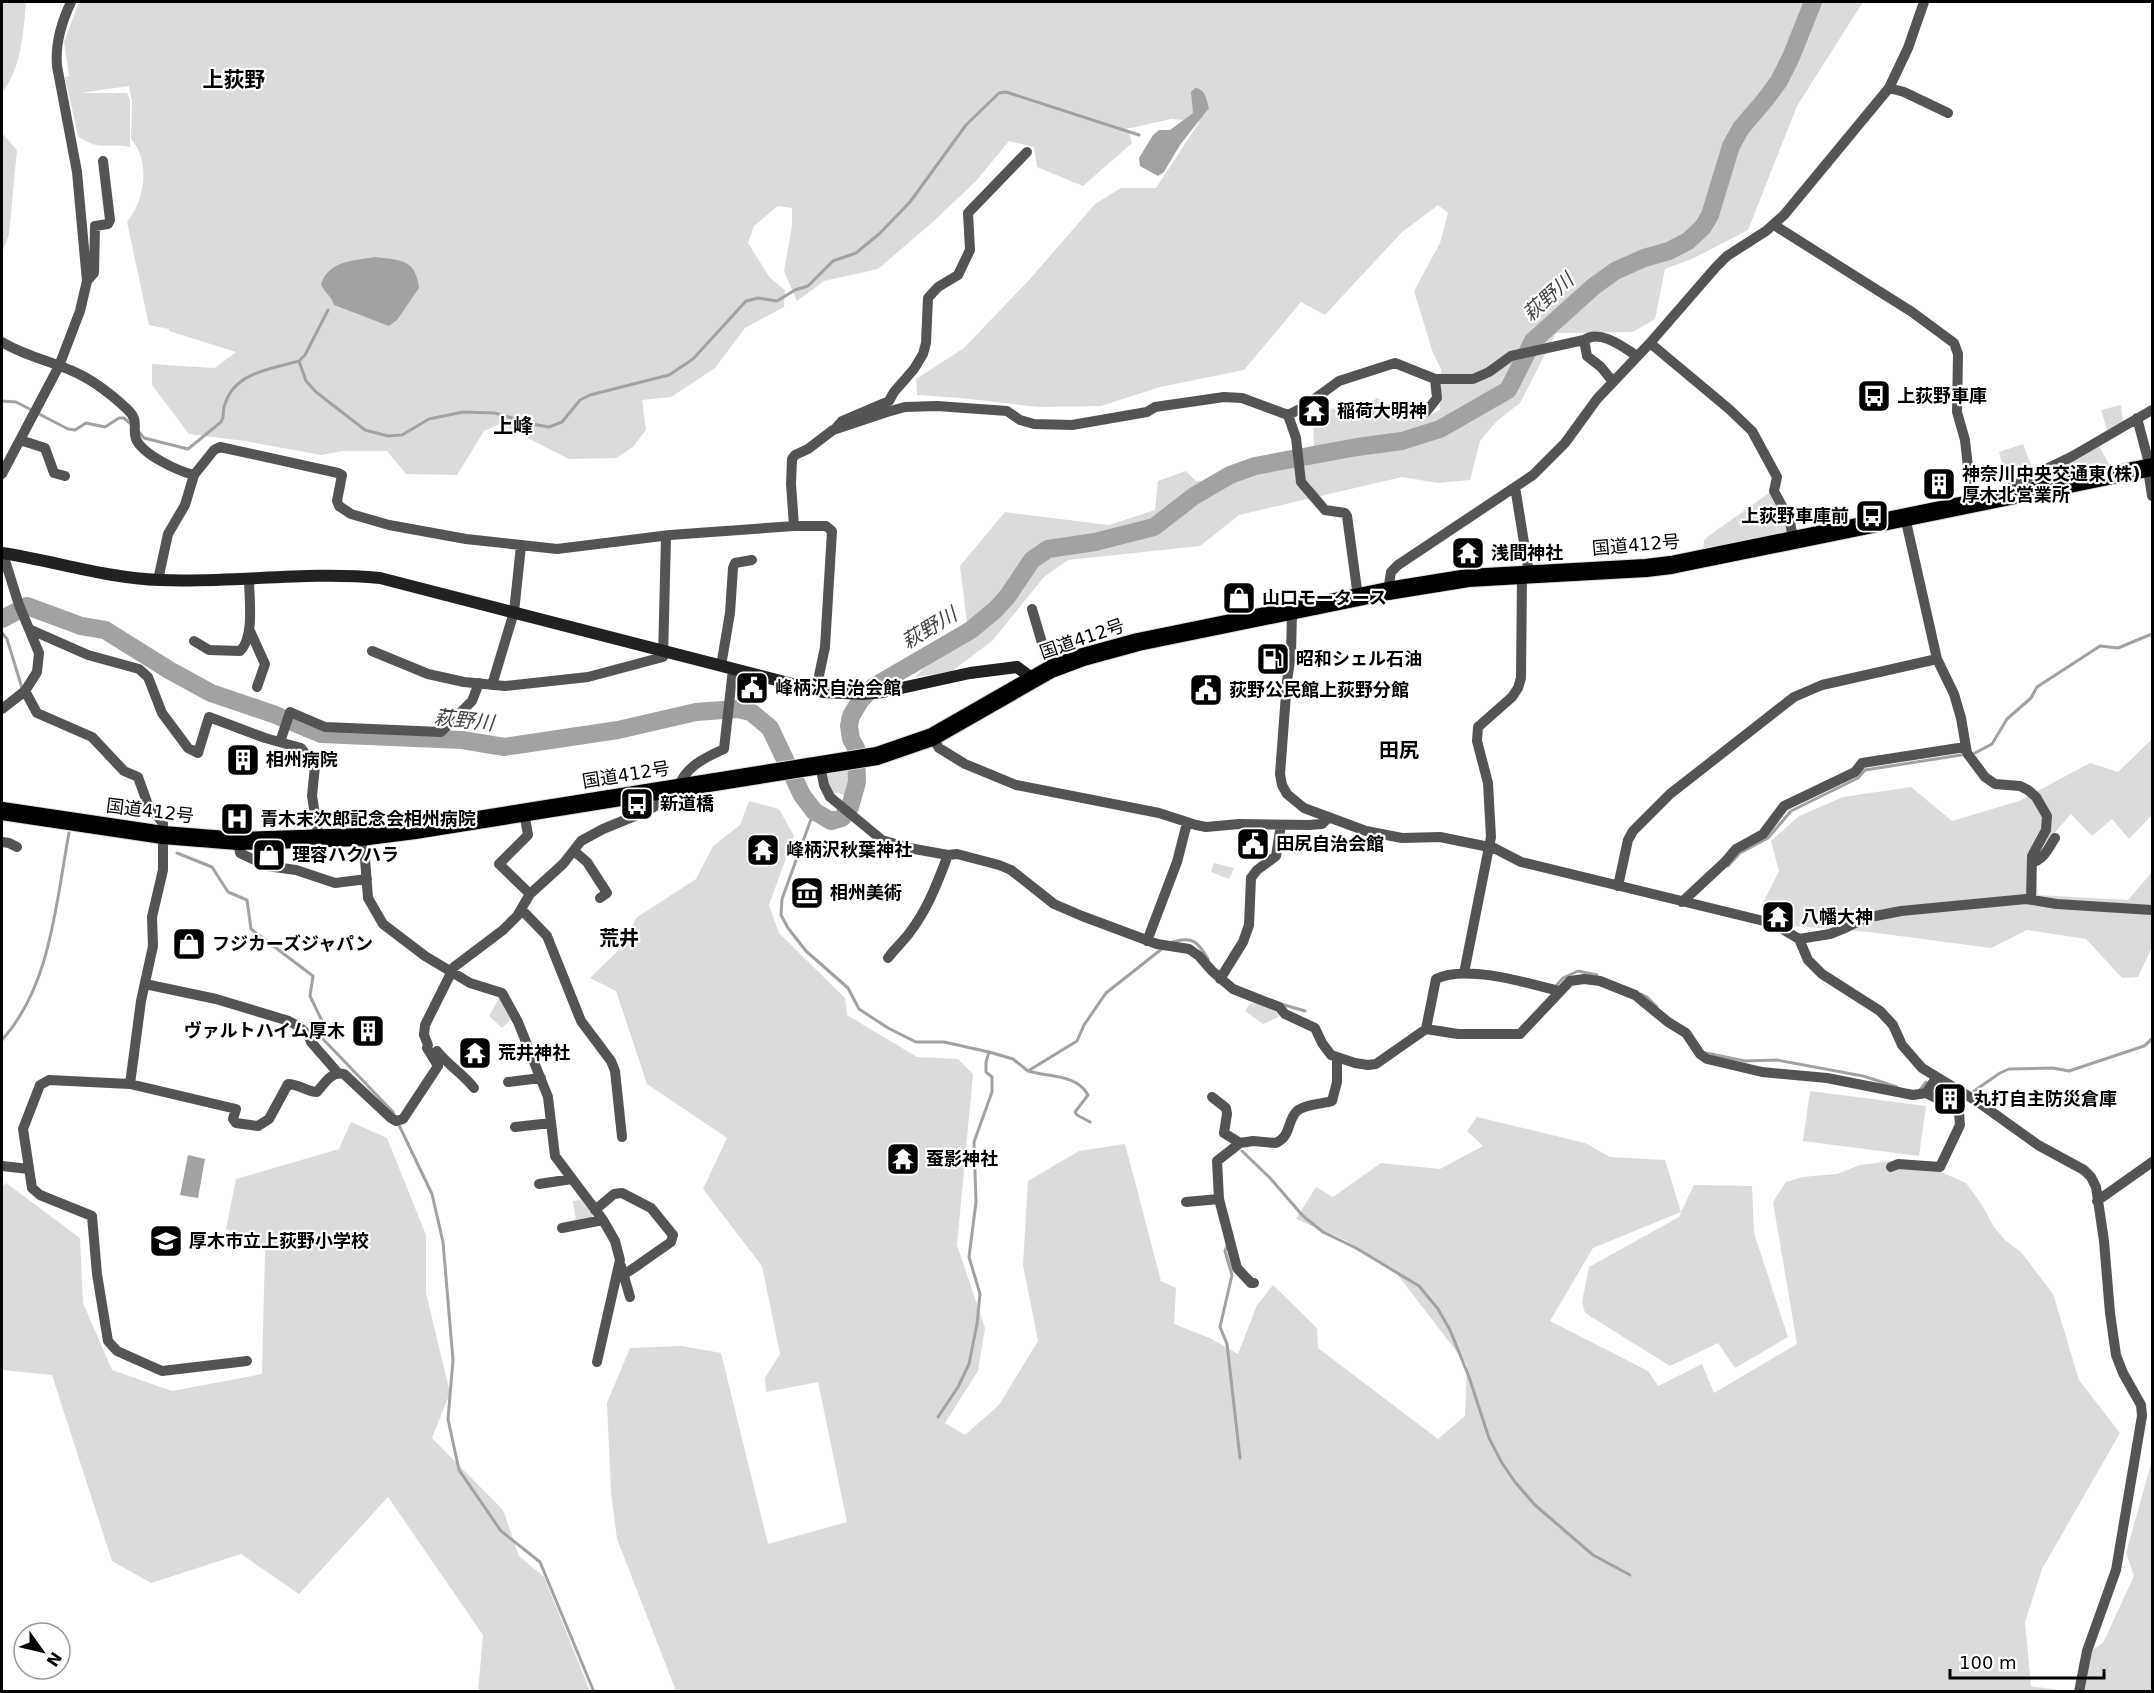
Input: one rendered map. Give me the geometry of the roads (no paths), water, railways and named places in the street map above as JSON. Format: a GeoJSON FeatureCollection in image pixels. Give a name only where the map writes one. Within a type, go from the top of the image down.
{"type":"FeatureCollection","features":[{"type":"Feature","properties":{"kind":"highway","name":"国道412号"},"geometry":{"type":"LineString","coordinates":[[2,811],[162,835],[238,841],[318,840],[360,837],[674,790],[782,770],[877,756],[932,737],[1057,667],[1083,657],[1138,642],[1388,591],[1468,578],[1646,568],[2151,467]]}},
{"type":"Feature","properties":{"kind":"street"},"geometry":{"type":"LineString","coordinates":[[2,474],[59,366],[80,311],[87,281],[77,172],[56,51],[62,24],[71,2]]}},
{"type":"Feature","properties":{"kind":"street"},"geometry":{"type":"LineString","coordinates":[[1388,591],[1391,572],[1398,565],[1515,487],[1548,461],[1613,382],[1727,255],[1774,225],[1784,215],[1889,88],[1908,48],[1924,2]]}},
{"type":"Feature","properties":{"kind":"street"},"geometry":{"type":"LineString","coordinates":[[1889,88],[1904,92],[1948,113]]}},
{"type":"Feature","properties":{"kind":"street"},"geometry":{"type":"LineString","coordinates":[[794,526],[792,459],[842,421],[889,401],[914,369],[923,354],[926,343],[928,298],[938,288],[958,275],[970,250],[968,213],[1027,152]]}},
{"type":"Feature","properties":{"kind":"street"},"geometry":{"type":"LineString","coordinates":[[87,281],[94,273],[95,226],[108,224],[110,220],[103,160]]}},
{"type":"Feature","properties":{"kind":"street"},"geometry":{"type":"LineString","coordinates":[[1774,225],[1912,312],[1954,343],[1958,354],[1957,412],[1965,440],[1972,503]]}},
{"type":"Feature","properties":{"kind":"street"},"geometry":{"type":"LineString","coordinates":[[12,333],[2,342],[86,378],[129,411],[136,430],[137,441],[143,448],[165,463],[194,475]]}},
{"type":"Feature","properties":{"kind":"street"},"geometry":{"type":"LineString","coordinates":[[833,430],[905,407],[919,406],[1007,411],[1020,420],[1034,424],[1072,425],[1147,412],[1155,407],[1224,397],[1242,398],[1288,415],[1302,408],[1339,381],[1395,363],[1435,379],[1473,380],[1511,356],[1548,346],[1584,340],[1589,336],[1598,336],[1637,356]]}},
{"type":"Feature","properties":{"kind":"street"},"geometry":{"type":"LineString","coordinates":[[1584,340],[1587,356],[1601,367],[1613,382]]}},
{"type":"Feature","properties":{"kind":"street"},"geometry":{"type":"LineString","coordinates":[[1650,343],[1752,431],[1777,477],[1774,491],[1790,521],[1793,540]]}},
{"type":"Feature","properties":{"kind":"street"},"geometry":{"type":"LineString","coordinates":[[1426,412],[1437,398],[1435,379]]}},
{"type":"Feature","properties":{"kind":"street"},"geometry":{"type":"LineString","coordinates":[[1997,498],[2017,483],[2071,457],[2152,410]]}},
{"type":"Feature","properties":{"kind":"street"},"geometry":{"type":"LineString","coordinates":[[1288,415],[1296,438],[1298,473],[1301,482],[1325,510],[1345,513],[1347,516],[1358,597]]}},
{"type":"Feature","properties":{"kind":"street"},"geometry":{"type":"LineString","coordinates":[[2137,418],[2151,467],[2149,476],[2152,496]]}},
{"type":"Feature","properties":{"kind":"street"},"geometry":{"type":"LineString","coordinates":[[20,440],[45,448],[57,475]]}},
{"type":"Feature","properties":{"kind":"street"},"geometry":{"type":"LineString","coordinates":[[158,580],[168,534],[187,512],[194,475],[214,450],[220,447],[338,472],[342,475],[337,501],[339,506],[351,514],[389,525],[441,535],[521,546],[557,549],[794,526],[826,526],[832,531],[825,647],[816,690]]}},
{"type":"Feature","properties":{"kind":"street"},"geometry":{"type":"LineString","coordinates":[[1464,973],[1491,837],[1488,783],[1476,735],[1478,727],[1512,697],[1521,678],[1526,574],[1515,487]]}},
{"type":"Feature","properties":{"kind":"street"},"geometry":{"type":"LineString","coordinates":[[1905,517],[1937,659],[1954,694],[1967,753],[1989,780],[2001,786],[2020,786],[2028,790],[2036,797],[2047,821],[2046,830],[2035,848],[2032,862],[2031,899]]}},
{"type":"Feature","properties":{"kind":"street"},"geometry":{"type":"LineString","coordinates":[[372,651],[428,674],[479,684],[505,686],[588,677],[663,657],[666,537]]}},
{"type":"Feature","properties":{"kind":"street"},"geometry":{"type":"LineString","coordinates":[[492,685],[514,612],[521,546]]}},
{"type":"Feature","properties":{"kind":"street"},"geometry":{"type":"LineString","coordinates":[[2,709],[25,691],[39,668],[39,653],[2,554],[35,558],[118,577],[158,580],[330,575],[380,578],[816,690],[863,694],[883,692],[970,673],[1017,667],[1033,679]]}},
{"type":"Feature","properties":{"kind":"street"},"geometry":{"type":"LineString","coordinates":[[247,1361],[162,1371],[117,1351],[108,1341],[97,1274],[92,1216],[40,1194],[32,1188],[23,1129],[40,1085],[49,1080],[130,1084],[236,1108],[233,1119],[236,1123],[258,1126],[269,1119],[288,1084],[296,1084],[317,1092],[333,1074],[338,1073],[344,1074],[391,1118],[403,1119],[438,1066],[427,1048],[424,1035],[425,1026],[454,967],[503,930],[517,916],[530,894],[563,864],[581,841],[603,829],[647,812],[674,790],[691,767],[724,749],[730,698],[727,667],[733,568],[735,563],[752,560]]}},
{"type":"Feature","properties":{"kind":"street"},"geometry":{"type":"LineString","coordinates":[[194,641],[209,650],[240,651],[244,647],[249,631],[249,579]]}},
{"type":"Feature","properties":{"kind":"street"},"geometry":{"type":"LineString","coordinates":[[1032,609],[1033,624],[1045,653],[1057,667]]}},
{"type":"Feature","properties":{"kind":"street"},"geometry":{"type":"LineString","coordinates":[[1292,612],[1280,753],[1280,780],[1287,794],[1297,803],[1366,831],[1402,838],[1440,837],[1488,847],[1521,862],[1772,923],[1799,939],[1812,965],[1845,990],[1880,1011],[1893,1025],[1902,1045],[1914,1061],[1935,1079],[1964,1094],[2038,1144],[2085,1170],[2096,1187],[2116,1355],[2141,1405],[2142,1416],[2116,1570],[2087,1651],[2079,1692]]}},
{"type":"Feature","properties":{"kind":"street"},"geometry":{"type":"LineString","coordinates":[[28,626],[88,655],[139,669],[148,677],[162,713],[188,748],[198,753],[209,717],[301,748],[315,766],[312,796],[318,840]]}},
{"type":"Feature","properties":{"kind":"street"},"geometry":{"type":"LineString","coordinates":[[249,631],[265,664],[257,687]]}},
{"type":"Feature","properties":{"kind":"street"},"geometry":{"type":"LineString","coordinates":[[1618,886],[1628,840],[1633,831],[1670,794],[1799,693],[1822,685],[1937,659]]}},
{"type":"Feature","properties":{"kind":"street"},"geometry":{"type":"LineString","coordinates":[[280,741],[290,712],[325,727],[441,732],[472,701],[479,684]]}},
{"type":"Feature","properties":{"kind":"street"},"geometry":{"type":"LineString","coordinates":[[25,691],[38,713],[92,737],[124,771],[138,777],[148,805],[163,823],[164,870],[152,917],[153,946],[130,1084]]}},
{"type":"Feature","properties":{"kind":"street"},"geometry":{"type":"LineString","coordinates":[[932,737],[939,748],[965,764],[1016,785],[1138,808],[1186,823],[1206,827],[1239,824],[1322,824],[1329,817]]}},
{"type":"Feature","properties":{"kind":"street"},"geometry":{"type":"LineString","coordinates":[[1682,902],[1736,849],[1763,834],[1784,806],[1855,772],[1862,763],[1965,747]]}},
{"type":"Feature","properties":{"kind":"street"},"geometry":{"type":"LineString","coordinates":[[814,766],[830,797],[882,840],[909,848],[948,855],[957,854],[1011,870],[1054,904],[1147,941],[1189,949],[1222,976],[1233,989],[1279,1007],[1285,1014],[1315,1028],[1331,1055],[1355,1063],[1376,1064],[1427,1025],[1436,979],[1442,976],[1464,973],[1520,981],[1555,990]]}},
{"type":"Feature","properties":{"kind":"street"},"geometry":{"type":"LineString","coordinates":[[524,812],[528,834],[499,864],[530,894]]}},
{"type":"Feature","properties":{"kind":"street"},"geometry":{"type":"LineString","coordinates":[[1147,941],[1177,862],[1186,823]]}},
{"type":"Feature","properties":{"kind":"street"},"geometry":{"type":"LineString","coordinates":[[1222,976],[1243,942],[1249,926],[1251,878],[1257,870],[1276,856],[1281,825]]}},
{"type":"Feature","properties":{"kind":"street"},"geometry":{"type":"LineString","coordinates":[[360,837],[368,897],[383,924],[425,956],[470,983],[502,993],[521,1028],[548,1097],[555,1156],[603,1220],[615,1241],[630,1297]]}},
{"type":"Feature","properties":{"kind":"street"},"geometry":{"type":"LineString","coordinates":[[2032,862],[2041,858],[2055,838]]}},
{"type":"Feature","properties":{"kind":"street"},"geometry":{"type":"LineString","coordinates":[[238,841],[240,853],[267,866],[296,870],[335,883],[367,879]]}},
{"type":"Feature","properties":{"kind":"street"},"geometry":{"type":"LineString","coordinates":[[2,842],[17,847]]}},
{"type":"Feature","properties":{"kind":"street"},"geometry":{"type":"LineString","coordinates":[[574,851],[587,862],[607,893]]}},
{"type":"Feature","properties":{"kind":"street"},"geometry":{"type":"LineString","coordinates":[[888,958],[911,932],[921,916],[948,855]]}},
{"type":"Feature","properties":{"kind":"street"},"geometry":{"type":"LineString","coordinates":[[1799,939],[1830,934],[1865,918],[1901,911],[2031,899],[2057,904],[2152,910]]}},
{"type":"Feature","properties":{"kind":"street"},"geometry":{"type":"LineString","coordinates":[[521,909],[547,936],[581,1021],[611,1061],[615,1071],[622,1137]]}},
{"type":"Feature","properties":{"kind":"street"},"geometry":{"type":"LineString","coordinates":[[1427,1025],[1458,1035],[1520,1034],[1555,990],[1570,981],[1584,979],[1600,981],[1635,995],[1668,1022],[1686,1033],[1700,1054],[1707,1059],[1762,1072],[1838,1079],[1913,1095],[1927,1092],[1959,1113],[1960,1125],[1940,1167],[1898,1164],[1891,1167]]}},
{"type":"Feature","properties":{"kind":"street"},"geometry":{"type":"LineString","coordinates":[[145,984],[216,999],[289,1021],[299,1026],[338,1073]]}},
{"type":"Feature","properties":{"kind":"street"},"geometry":{"type":"LineString","coordinates":[[427,1044],[474,1088]]}},
{"type":"Feature","properties":{"kind":"street"},"geometry":{"type":"LineString","coordinates":[[1251,1284],[1237,1268],[1219,1199],[1217,1161],[1240,1143],[1253,1141],[1276,1143],[1287,1135],[1295,1113],[1301,1108],[1332,1101],[1337,1082],[1337,1057]]}},
{"type":"Feature","properties":{"kind":"street"},"geometry":{"type":"LineString","coordinates":[[508,1082],[541,1078]]}},
{"type":"Feature","properties":{"kind":"street"},"geometry":{"type":"LineString","coordinates":[[1927,1092],[1935,1079]]}},
{"type":"Feature","properties":{"kind":"street"},"geometry":{"type":"LineString","coordinates":[[1212,1097],[1226,1108],[1224,1133],[1240,1143]]}},
{"type":"Feature","properties":{"kind":"street"},"geometry":{"type":"LineString","coordinates":[[515,1127],[551,1123]]}},
{"type":"Feature","properties":{"kind":"street"},"geometry":{"type":"LineString","coordinates":[[2097,1201],[2152,1162]]}},
{"type":"Feature","properties":{"kind":"street"},"geometry":{"type":"LineString","coordinates":[[2,1166],[29,1169]]}},
{"type":"Feature","properties":{"kind":"street"},"geometry":{"type":"LineString","coordinates":[[539,1184],[572,1179]]}},
{"type":"Feature","properties":{"kind":"street"},"geometry":{"type":"LineString","coordinates":[[595,1210],[614,1194],[622,1193],[651,1208],[673,1235],[671,1242],[628,1272],[622,1273]]}},
{"type":"Feature","properties":{"kind":"street"},"geometry":{"type":"LineString","coordinates":[[1186,1202],[1219,1199]]}},
{"type":"Feature","properties":{"kind":"street"},"geometry":{"type":"LineString","coordinates":[[562,1228],[603,1220]]}},
{"type":"Feature","properties":{"kind":"street"},"geometry":{"type":"LineString","coordinates":[[597,1362],[620,1260]]}},
{"type":"Feature","properties":{"kind":"waterway","name":"萩野川"},"geometry":{"type":"LineString","coordinates":[[2,619],[27,606],[81,626],[105,630],[211,693],[273,714],[321,734],[462,740],[504,747],[618,730],[696,712],[737,709],[751,712],[770,728],[802,795],[814,811],[831,821],[842,818],[850,807],[857,782],[856,748],[851,739],[849,726],[851,716],[860,701],[873,687],[971,630],[1007,597],[1032,560],[1048,549],[1095,542],[1154,527],[1194,496],[1230,475],[1255,466],[1402,441],[1440,429],[1508,390],[1533,341],[1593,287],[1615,271],[1644,258],[1669,251],[1688,241],[1703,227],[1710,215],[1731,146],[1741,128],[1779,81],[1813,2]]}},
{"type":"Feature","properties":{"kind":"waterway"},"geometry":{"type":"LineString","coordinates":[[299,361],[306,381],[316,392],[365,430],[388,436],[402,435],[429,419],[463,412],[495,413],[549,427],[562,422],[580,400],[590,395],[669,375],[693,359],[746,301],[758,298],[777,301],[795,290],[808,286],[833,261],[856,253],[879,234],[910,202],[966,125],[999,93],[1006,92],[1139,135]]}},
{"type":"Feature","properties":{"kind":"waterway"},"geometry":{"type":"LineString","coordinates":[[139,432],[144,438],[188,449],[221,422],[230,393],[245,378],[299,361],[305,355],[328,310]]}},
{"type":"Feature","properties":{"kind":"waterway"},"geometry":{"type":"LineString","coordinates":[[2,401],[16,402],[68,429],[75,430],[86,423],[105,427],[119,418],[124,418],[132,425]]}},
{"type":"Feature","properties":{"kind":"waterway"},"geometry":{"type":"LineString","coordinates":[[2,633],[7,639],[22,688]]}},
{"type":"Feature","properties":{"kind":"waterway"},"geometry":{"type":"LineString","coordinates":[[1975,753],[1992,744],[2007,719],[2031,698],[2037,687],[2100,646],[2118,648],[2152,634]]}},
{"type":"Feature","properties":{"kind":"waterway"},"geometry":{"type":"LineString","coordinates":[[1728,866],[1740,853],[1768,838],[1791,811],[1858,778],[1865,770],[1961,755]]}},
{"type":"Feature","properties":{"kind":"waterway"},"geometry":{"type":"LineString","coordinates":[[814,811],[782,899],[781,915],[806,951],[848,988],[859,1009],[888,1028],[916,1042],[944,1042],[989,1052],[1013,1059],[1028,1071],[1077,1041],[1084,1025],[1106,993],[1163,948]]}},
{"type":"Feature","properties":{"kind":"waterway"},"geometry":{"type":"LineString","coordinates":[[2,1040],[31,995],[41,969],[55,915],[69,833]]}},
{"type":"Feature","properties":{"kind":"waterway"},"geometry":{"type":"LineString","coordinates":[[177,853],[212,867],[228,892],[247,900],[251,929],[313,976],[310,996],[322,1021],[322,1038],[393,1112],[395,1117]]}},
{"type":"Feature","properties":{"kind":"waterway"},"geometry":{"type":"LineString","coordinates":[[1173,942],[1190,940],[1201,948],[1208,959]]}},
{"type":"Feature","properties":{"kind":"waterway"},"geometry":{"type":"LineString","coordinates":[[1555,987],[1563,978],[1578,971],[1597,975]]}},
{"type":"Feature","properties":{"kind":"waterway"},"geometry":{"type":"LineString","coordinates":[[1641,994],[1657,1007]]}},
{"type":"Feature","properties":{"kind":"waterway"},"geometry":{"type":"LineString","coordinates":[[1281,1004],[1305,1011]]}},
{"type":"Feature","properties":{"kind":"waterway"},"geometry":{"type":"LineString","coordinates":[[1974,1091],[2009,1069],[2053,1068],[2069,1071],[2144,1046],[2152,1039]]}},
{"type":"Feature","properties":{"kind":"waterway"},"geometry":{"type":"LineString","coordinates":[[938,1417],[958,1387],[969,1364],[977,1324],[980,1294],[969,1257],[976,1202],[974,1142],[992,1092],[992,1077],[986,1072],[989,1052]]}},
{"type":"Feature","properties":{"kind":"waterway"},"geometry":{"type":"LineString","coordinates":[[1706,1053],[1745,1061],[1777,1060],[1863,1076],[1897,1087]]}},
{"type":"Feature","properties":{"kind":"waterway"},"geometry":{"type":"LineString","coordinates":[[1028,1071],[1061,1077],[1077,1083],[1088,1095],[1075,1112],[1090,1122]]}},
{"type":"Feature","properties":{"kind":"waterway"},"geometry":{"type":"LineString","coordinates":[[1920,1090],[1926,1082]]}},
{"type":"Feature","properties":{"kind":"waterway"},"geometry":{"type":"LineString","coordinates":[[398,1123],[432,1194],[443,1242],[453,1360],[448,1419],[459,1470],[501,1531],[540,1562],[594,1692]]}},
{"type":"Feature","properties":{"kind":"waterway"},"geometry":{"type":"LineString","coordinates":[[1242,1151],[1270,1178],[1303,1216],[1323,1232],[1356,1248],[1419,1286],[1438,1309],[1450,1330],[1469,1377],[1489,1438],[1515,1482],[1535,1505],[1593,1555],[1630,1575]]}},
{"type":"Feature","properties":{"kind":"waterway"},"geometry":{"type":"LineString","coordinates":[[1227,1246],[1225,1251],[1232,1275],[1220,1327],[1227,1344],[1240,1458]]}},
{"type":"Feature","properties":{"kind":"place","name":"上荻野車庫"},"geometry":{"type":"Point","coordinates":[1874,396]}},
{"type":"Feature","properties":{"kind":"place","name":"稲荷大明神"},"geometry":{"type":"Point","coordinates":[1314,411]}},
{"type":"Feature","properties":{"kind":"place","name":"神奈川中央交通東(株) 厚木北営業所"},"geometry":{"type":"Point","coordinates":[1939,484]}},
{"type":"Feature","properties":{"kind":"place","name":"上荻野車庫前"},"geometry":{"type":"Point","coordinates":[1872,516]}},
{"type":"Feature","properties":{"kind":"place","name":"浅間神社"},"geometry":{"type":"Point","coordinates":[1468,553]}},
{"type":"Feature","properties":{"kind":"place","name":"山口モータース"},"geometry":{"type":"Point","coordinates":[1239,598]}},
{"type":"Feature","properties":{"kind":"place","name":"昭和シェル石油"},"geometry":{"type":"Point","coordinates":[1273,659]}},
{"type":"Feature","properties":{"kind":"place","name":"峰柄沢自治会館"},"geometry":{"type":"Point","coordinates":[752,688]}},
{"type":"Feature","properties":{"kind":"place","name":"荻野公民館上荻野分館"},"geometry":{"type":"Point","coordinates":[1206,690]}},
{"type":"Feature","properties":{"kind":"place","name":"相州病院"},"geometry":{"type":"Point","coordinates":[243,760]}},
{"type":"Feature","properties":{"kind":"place","name":"新道橋"},"geometry":{"type":"Point","coordinates":[637,804]}},
{"type":"Feature","properties":{"kind":"place","name":"青木末次郎記念会相州病院"},"geometry":{"type":"Point","coordinates":[237,819]}},
{"type":"Feature","properties":{"kind":"place","name":"田尻自治会館"},"geometry":{"type":"Point","coordinates":[1253,844]}},
{"type":"Feature","properties":{"kind":"place","name":"峰柄沢秋葉神社"},"geometry":{"type":"Point","coordinates":[763,850]}},
{"type":"Feature","properties":{"kind":"place","name":"理容ハクハラ"},"geometry":{"type":"Point","coordinates":[269,855]}},
{"type":"Feature","properties":{"kind":"place","name":"相州美術"},"geometry":{"type":"Point","coordinates":[807,893]}},
{"type":"Feature","properties":{"kind":"place","name":"八幡大神"},"geometry":{"type":"Point","coordinates":[1778,917]}},
{"type":"Feature","properties":{"kind":"place","name":"フジカーズジャパン"},"geometry":{"type":"Point","coordinates":[189,944]}},
{"type":"Feature","properties":{"kind":"place","name":"ヴァルトハイム厚木"},"geometry":{"type":"Point","coordinates":[368,1031]}},
{"type":"Feature","properties":{"kind":"place","name":"荒井神社"},"geometry":{"type":"Point","coordinates":[475,1053]}},
{"type":"Feature","properties":{"kind":"place","name":"丸打自主防災倉庫"},"geometry":{"type":"Point","coordinates":[1950,1099]}},
{"type":"Feature","properties":{"kind":"place","name":"蚕影神社"},"geometry":{"type":"Point","coordinates":[903,1159]}},
{"type":"Feature","properties":{"kind":"place","name":"厚木市立上荻野小学校"},"geometry":{"type":"Point","coordinates":[166,1241]}},
{"type":"Feature","properties":{"kind":"district","name":"上荻野"},"geometry":{"type":"Point","coordinates":[234,80]}},
{"type":"Feature","properties":{"kind":"district","name":"上峰"},"geometry":{"type":"Point","coordinates":[513,426]}},
{"type":"Feature","properties":{"kind":"district","name":"田尻"},"geometry":{"type":"Point","coordinates":[1399,750]}},
{"type":"Feature","properties":{"kind":"district","name":"荒井"},"geometry":{"type":"Point","coordinates":[619,938]}}]}
